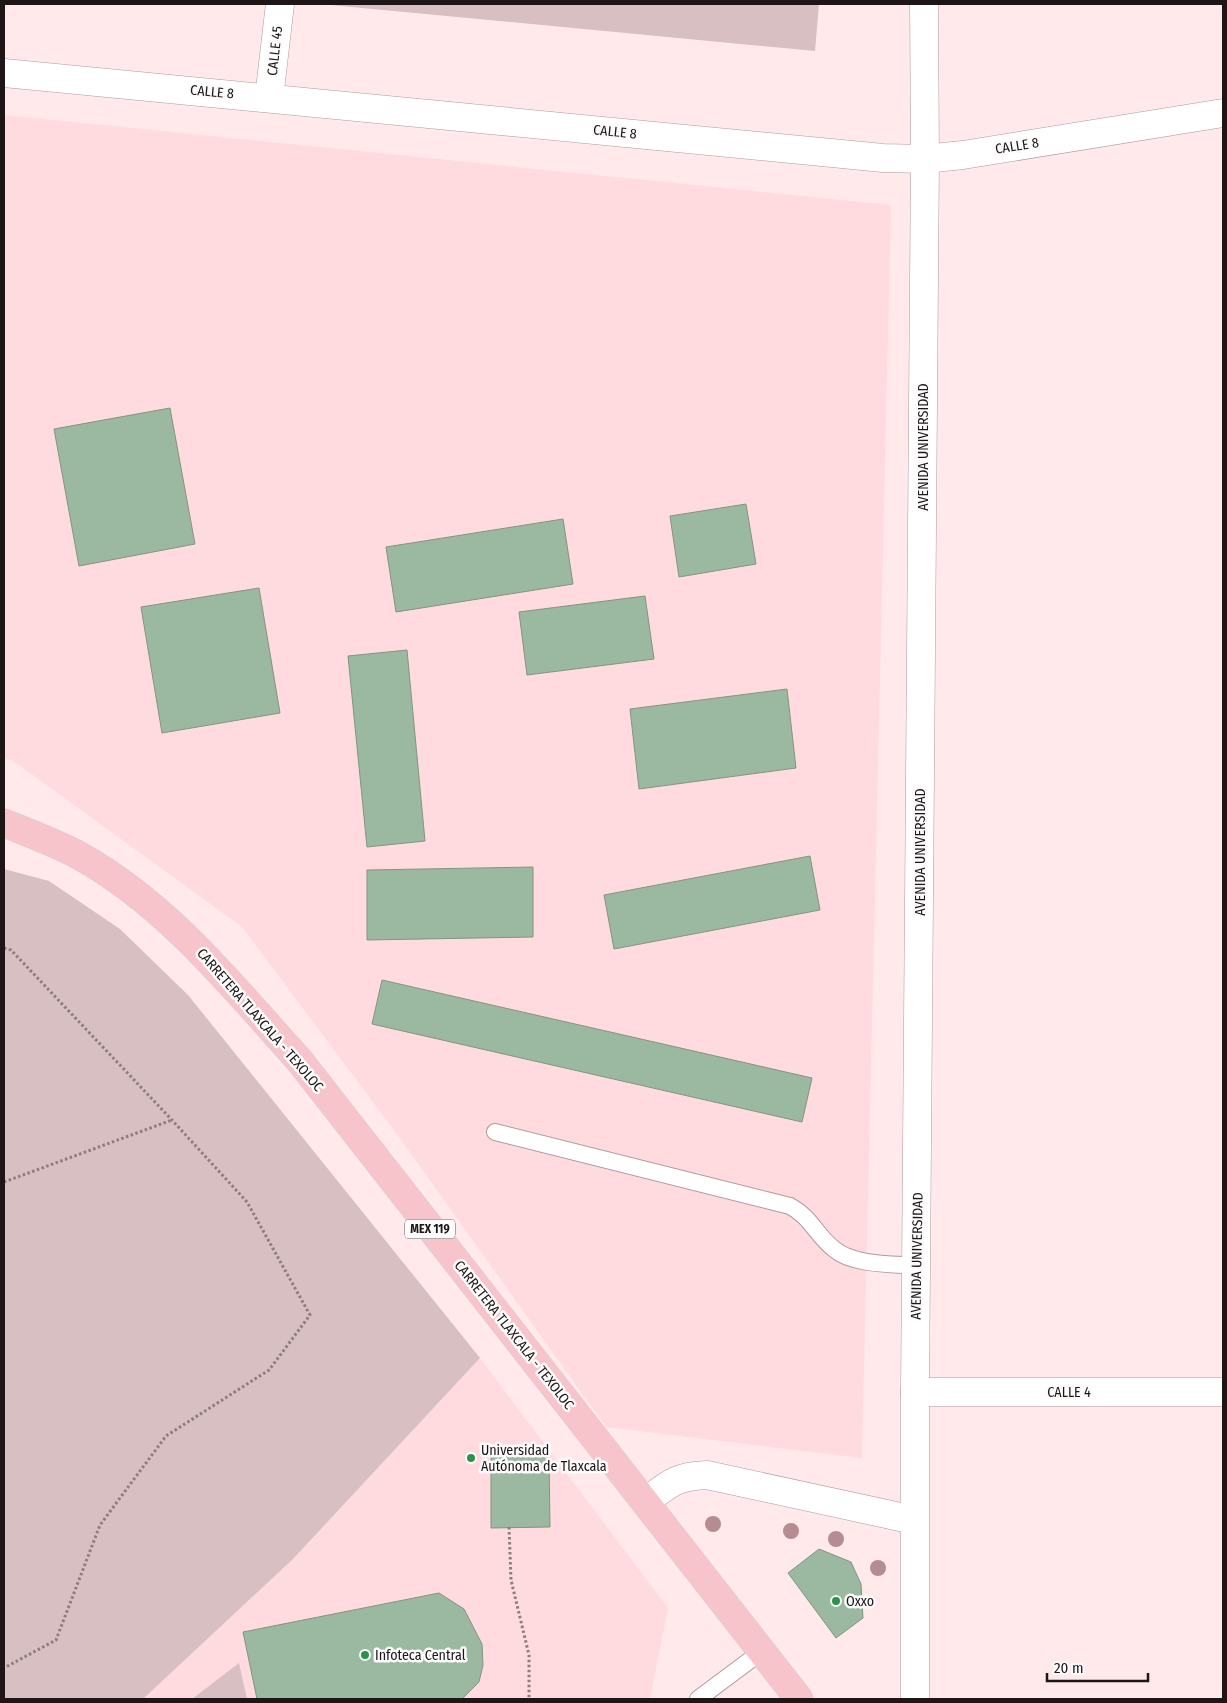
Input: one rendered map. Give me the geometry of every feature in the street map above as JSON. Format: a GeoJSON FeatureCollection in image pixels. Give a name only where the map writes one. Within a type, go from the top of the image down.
{"type":"FeatureCollection","features":[{"type":"Feature","properties":{"kind":"main road","name":"CARRETERA TLAXCALA - TEXOLOC"},"geometry":{"type":"LineString","coordinates":[[4,823],[80,856],[124,884],[180,930],[213,965],[299,1060],[799,1699]]}},
{"type":"Feature","properties":{"kind":"street","name":"CALLE 45"},"geometry":{"type":"LineString","coordinates":[[269,98],[280,4]]}},
{"type":"Feature","properties":{"kind":"street","name":"AVENIDA UNIVERSIDAD"},"geometry":{"type":"LineString","coordinates":[[915,1699],[914,1520],[925,159],[924,4]]}},
{"type":"Feature","properties":{"kind":"street","name":"CALLE 8"},"geometry":{"type":"LineString","coordinates":[[4,73],[883,158],[925,159],[963,155],[1223,112]]}},
{"type":"Feature","properties":{"kind":"street","name":"CALLE 4"},"geometry":{"type":"LineString","coordinates":[[915,1392],[1223,1392]]}},
{"type":"Feature","properties":{"kind":"street"},"geometry":{"type":"LineString","coordinates":[[645,1502],[672,1481],[688,1476],[707,1475],[914,1520]]}},
{"type":"Feature","properties":{"kind":"lane"},"geometry":{"type":"LineString","coordinates":[[495,1132],[790,1206],[809,1219],[817,1233],[834,1250],[845,1257],[917,1266]]}},
{"type":"Feature","properties":{"kind":"lane"},"geometry":{"type":"LineString","coordinates":[[698,1699],[762,1652]]}},
{"type":"Feature","properties":{"kind":"path"},"geometry":{"type":"LineString","coordinates":[[4,948],[11,950],[247,1202],[310,1315],[269,1370],[166,1436],[100,1525],[56,1640],[4,1668]]}},
{"type":"Feature","properties":{"kind":"path"},"geometry":{"type":"LineString","coordinates":[[4,1182],[172,1120]]}},
{"type":"Feature","properties":{"kind":"path"},"geometry":{"type":"LineString","coordinates":[[509,1528],[511,1580],[529,1655],[529,1699]]}},
{"type":"Feature","properties":{"kind":"shaded area"},"geometry":{"type":"Polygon","coordinates":[[[320,4],[819,4],[815,51],[320,4]]]}},
{"type":"Feature","properties":{"kind":"shaded area"},"geometry":{"type":"Polygon","coordinates":[[[4,115],[891,205],[862,1458],[606,1427],[399,1137],[242,927],[12,760],[4,759],[4,115]]]}},
{"type":"Feature","properties":{"kind":"shaded area"},"geometry":{"type":"Polygon","coordinates":[[[4,869],[49,881],[120,929],[188,995],[480,1358],[293,1559],[143,1699],[4,1699],[4,869]]]}},
{"type":"Feature","properties":{"kind":"shaded area","name":"Universidad Autónoma de Tlaxcala"},"geometry":{"type":"Polygon","coordinates":[[[480,1358],[668,1608],[650,1699],[143,1699],[293,1559],[480,1358]]]}},
{"type":"Feature","properties":{"kind":"shaded area"},"geometry":{"type":"Polygon","coordinates":[[[239,1663],[247,1699],[192,1699],[239,1663]]]}},
{"type":"Feature","properties":{"kind":"building"},"geometry":{"type":"Polygon","coordinates":[[[170,408],[195,544],[79,566],[54,429],[170,408]]]}},
{"type":"Feature","properties":{"kind":"building"},"geometry":{"type":"Polygon","coordinates":[[[746,504],[756,564],[679,577],[670,516],[746,504]]]}},
{"type":"Feature","properties":{"kind":"building"},"geometry":{"type":"Polygon","coordinates":[[[563,519],[573,584],[396,612],[386,547],[563,519]]]}},
{"type":"Feature","properties":{"kind":"building"},"geometry":{"type":"Polygon","coordinates":[[[259,588],[280,713],[162,733],[141,607],[259,588]]]}},
{"type":"Feature","properties":{"kind":"building"},"geometry":{"type":"Polygon","coordinates":[[[645,596],[654,659],[527,675],[519,612],[645,596]]]}},
{"type":"Feature","properties":{"kind":"building"},"geometry":{"type":"Polygon","coordinates":[[[407,650],[425,841],[367,847],[348,656],[407,650]]]}},
{"type":"Feature","properties":{"kind":"building"},"geometry":{"type":"Polygon","coordinates":[[[787,689],[796,768],[639,789],[630,709],[787,689]]]}},
{"type":"Feature","properties":{"kind":"building"},"geometry":{"type":"Polygon","coordinates":[[[810,856],[820,910],[614,949],[604,895],[810,856]]]}},
{"type":"Feature","properties":{"kind":"building"},"geometry":{"type":"Polygon","coordinates":[[[533,867],[533,937],[367,940],[367,870],[533,867]]]}},
{"type":"Feature","properties":{"kind":"building"},"geometry":{"type":"Polygon","coordinates":[[[382,980],[812,1078],[802,1122],[372,1024],[382,980]]]}},
{"type":"Feature","properties":{"kind":"building"},"geometry":{"type":"Polygon","coordinates":[[[491,1455],[549,1455],[550,1527],[491,1528],[491,1455]]]}},
{"type":"Feature","properties":{"kind":"building","name":"Oxxo"},"geometry":{"type":"Polygon","coordinates":[[[819,1549],[851,1562],[861,1584],[863,1618],[836,1638],[788,1573],[819,1549]]]}},
{"type":"Feature","properties":{"kind":"building","name":"Infoteca Central"},"geometry":{"type":"Polygon","coordinates":[[[439,1593],[464,1609],[482,1644],[483,1665],[479,1682],[462,1699],[257,1699],[243,1632],[439,1593]]]}},
{"type":"Feature","properties":{"kind":"place","name":"Universidad Autónoma de Tlaxcala"},"geometry":{"type":"Point","coordinates":[471,1458]}},
{"type":"Feature","properties":{"kind":"place","name":"Oxxo"},"geometry":{"type":"Point","coordinates":[836,1601]}},
{"type":"Feature","properties":{"kind":"place","name":"Infoteca Central"},"geometry":{"type":"Point","coordinates":[365,1655]}}]}
